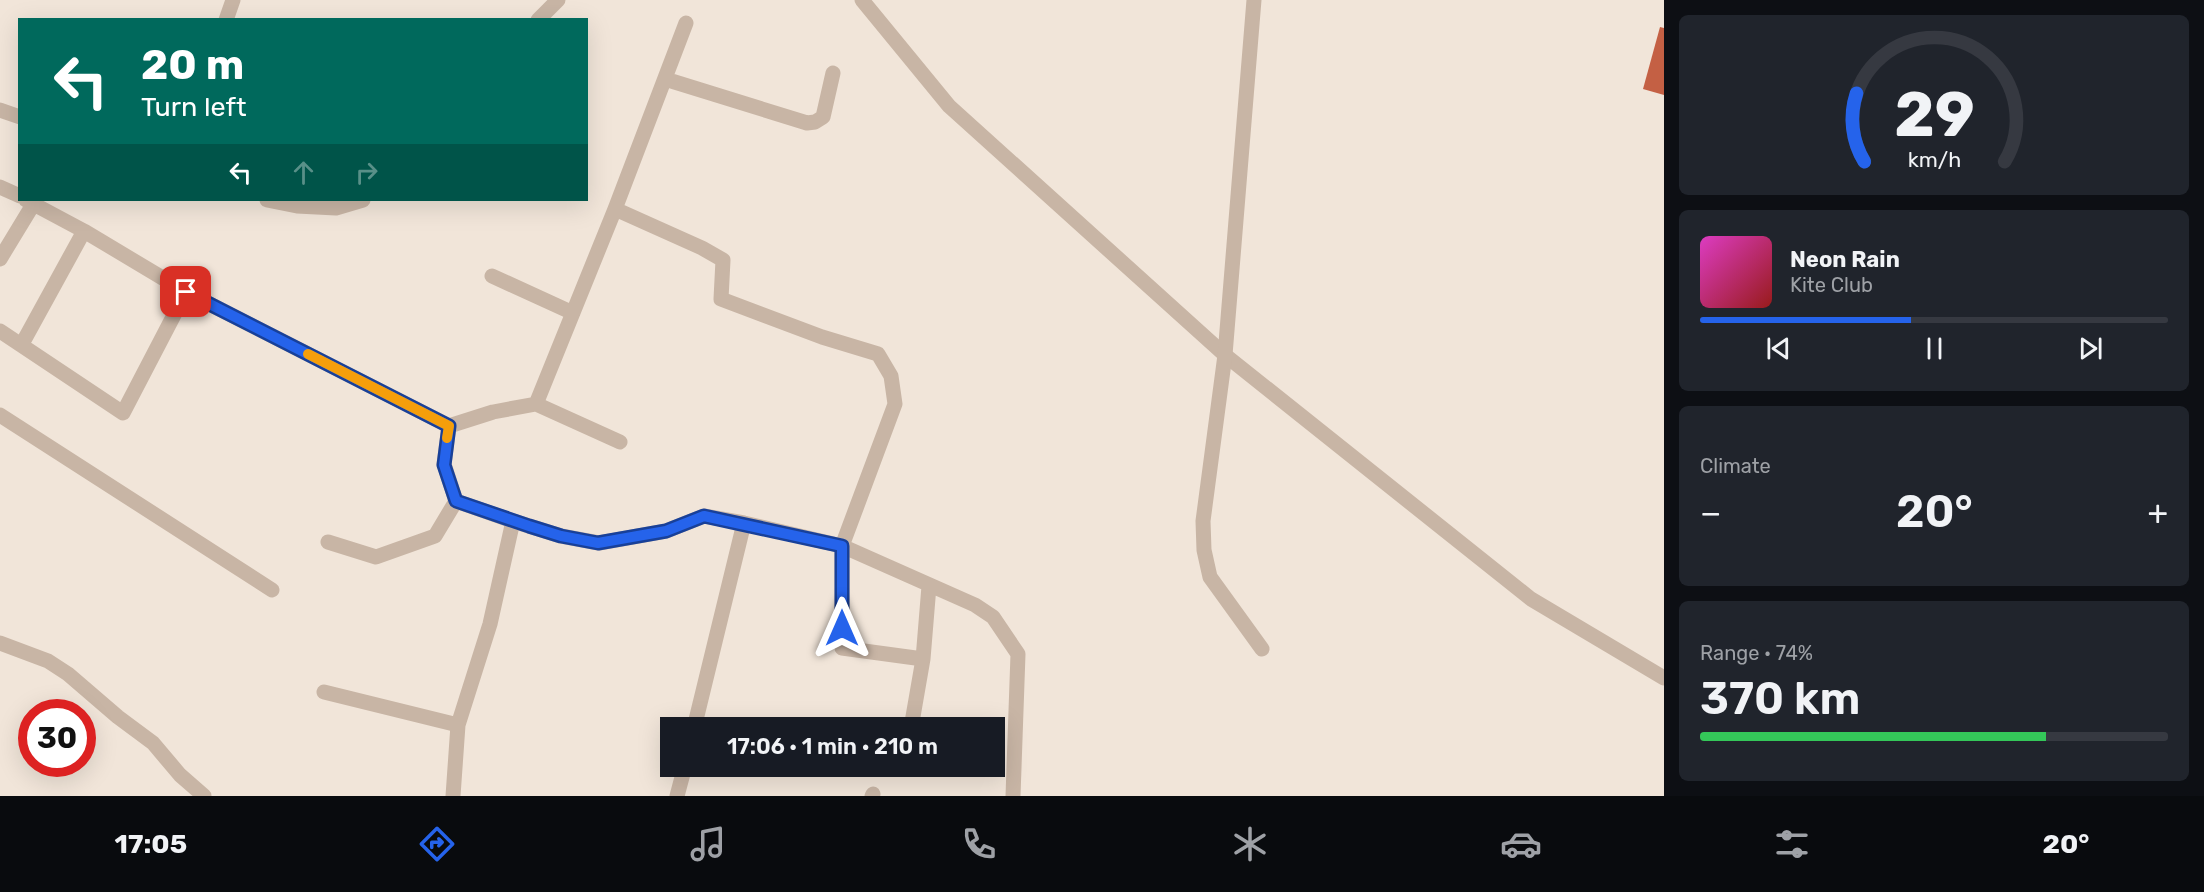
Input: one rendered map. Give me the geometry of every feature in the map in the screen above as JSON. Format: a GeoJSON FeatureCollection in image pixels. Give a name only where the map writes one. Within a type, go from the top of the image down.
{"type":"FeatureCollection","features":[{"type":"Feature","properties":{"kind":"street"},"geometry":{"type":"LineString","coordinates":[[227,18],[233,0]]}},
{"type":"Feature","properties":{"kind":"street"},"geometry":{"type":"LineString","coordinates":[[540,18],[558,0]]}},
{"type":"Feature","properties":{"kind":"street"},"geometry":{"type":"LineString","coordinates":[[862,0],[948,106],[1225,355],[1531,599],[1664,678]]}},
{"type":"Feature","properties":{"kind":"street"},"geometry":{"type":"LineString","coordinates":[[1254,0],[1225,355],[1203,521],[1204,550],[1210,577],[1262,649]]}},
{"type":"Feature","properties":{"kind":"street"},"geometry":{"type":"LineString","coordinates":[[536,404],[615,209],[686,23]]}},
{"type":"Feature","properties":{"kind":"street"},"geometry":{"type":"LineString","coordinates":[[665,79],[807,123],[815,122],[823,117],[833,73]]}},
{"type":"Feature","properties":{"kind":"street"},"geometry":{"type":"LineString","coordinates":[[0,110],[18,116]]}},
{"type":"Feature","properties":{"kind":"street"},"geometry":{"type":"LineString","coordinates":[[0,187],[18,195]]}},
{"type":"Feature","properties":{"kind":"street"},"geometry":{"type":"LineString","coordinates":[[0,260],[30,201],[186,292],[449,426],[493,412],[536,404],[620,442]]}},
{"type":"Feature","properties":{"kind":"street"},"geometry":{"type":"LineString","coordinates":[[272,201],[297,206],[336,208],[360,201]]}},
{"type":"Feature","properties":{"kind":"street"},"geometry":{"type":"LineString","coordinates":[[615,209],[702,248],[723,260],[721,298],[822,337],[878,354],[891,376],[895,404],[842,546],[842,648],[923,659]]}},
{"type":"Feature","properties":{"kind":"street"},"geometry":{"type":"LineString","coordinates":[[22,344],[84,231]]}},
{"type":"Feature","properties":{"kind":"street"},"geometry":{"type":"LineString","coordinates":[[492,276],[573,313]]}},
{"type":"Feature","properties":{"kind":"street"},"geometry":{"type":"LineString","coordinates":[[0,331],[123,413],[186,292]]}},
{"type":"Feature","properties":{"kind":"street"},"geometry":{"type":"LineString","coordinates":[[0,416],[272,590]]}},
{"type":"Feature","properties":{"kind":"street"},"geometry":{"type":"LineString","coordinates":[[328,542],[376,557],[435,536],[456,501],[444,465],[449,426]]}},
{"type":"Feature","properties":{"kind":"street"},"geometry":{"type":"LineString","coordinates":[[456,501],[561,536],[598,543],[666,531],[704,516],[744,524],[842,546],[975,605],[993,616],[1018,654],[1013,796]]}},
{"type":"Feature","properties":{"kind":"street"},"geometry":{"type":"LineString","coordinates":[[453,796],[458,725],[490,624],[513,521]]}},
{"type":"Feature","properties":{"kind":"street"},"geometry":{"type":"LineString","coordinates":[[697,717],[744,524]]}},
{"type":"Feature","properties":{"kind":"street"},"geometry":{"type":"LineString","coordinates":[[913,717],[923,659],[929,586]]}},
{"type":"Feature","properties":{"kind":"street"},"geometry":{"type":"LineString","coordinates":[[0,643],[48,661],[68,674],[153,744],[180,775],[204,796]]}},
{"type":"Feature","properties":{"kind":"street"},"geometry":{"type":"LineString","coordinates":[[324,692],[458,725]]}},
{"type":"Feature","properties":{"kind":"street"},"geometry":{"type":"LineString","coordinates":[[677,796],[682,777]]}},
{"type":"Feature","properties":{"kind":"building"},"geometry":{"type":"Polygon","coordinates":[[[1660,27],[1664,28],[1664,95],[1643,89],[1660,27]]]}},
{"type":"Feature","properties":{"kind":"slow traffic"},"geometry":{"type":"LineString","coordinates":[[308,354],[449,426],[447,438]]}},
{"type":"Feature","properties":{"kind":"route"},"geometry":{"type":"LineString","coordinates":[[186,292],[449,426],[444,465],[456,501],[561,536],[598,543],[666,531],[704,516],[842,546],[842,628]]}}]}
